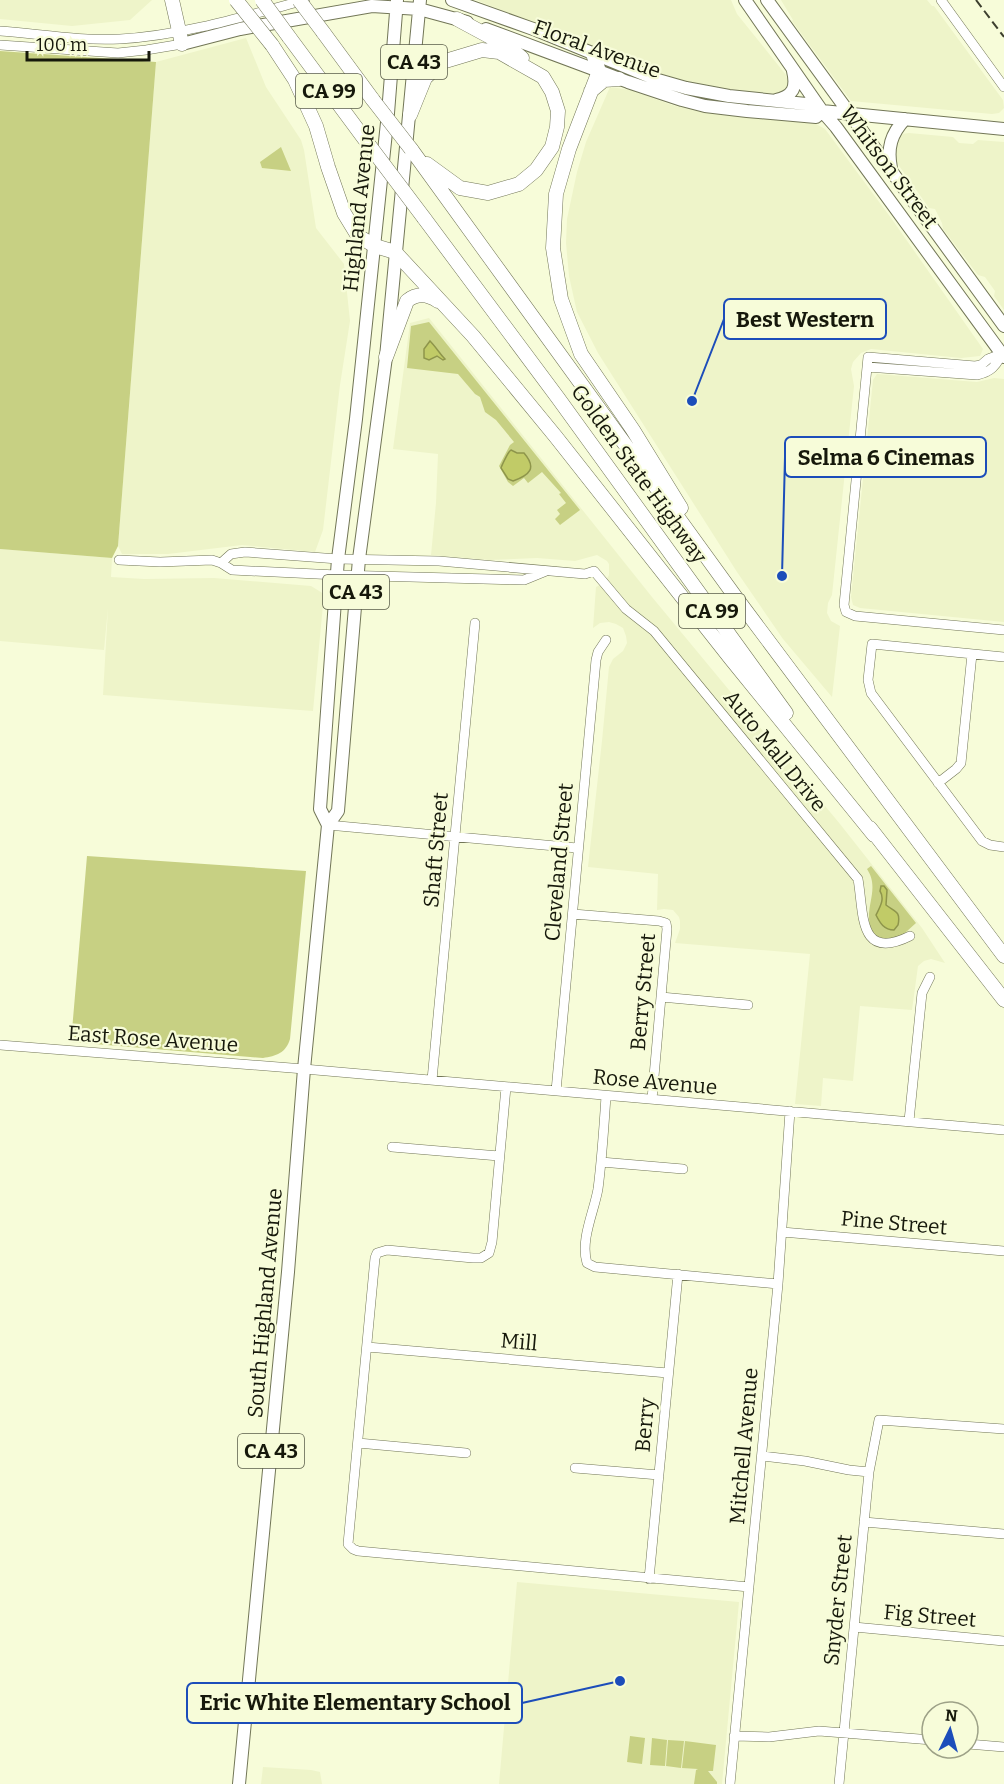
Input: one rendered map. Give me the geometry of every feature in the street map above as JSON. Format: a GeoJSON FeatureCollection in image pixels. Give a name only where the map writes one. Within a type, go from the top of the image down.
{"type":"FeatureCollection","features":[{"type":"Feature","properties":{"kind":"highway"},"geometry":{"type":"LineString","coordinates":[[172,0],[181,37]]}},
{"type":"Feature","properties":{"kind":"highway"},"geometry":{"type":"LineString","coordinates":[[236,0],[272,45],[295,80],[316,126],[344,213],[358,236],[375,246],[395,252],[506,375],[874,835]]}},
{"type":"Feature","properties":{"kind":"highway","name":"Golden State Highway"},"geometry":{"type":"LineString","coordinates":[[262,0],[558,398],[874,835],[1004,1000]]}},
{"type":"Feature","properties":{"kind":"highway","name":"CA 99"},"geometry":{"type":"LineString","coordinates":[[299,0],[431,173]]}},
{"type":"Feature","properties":{"kind":"highway"},"geometry":{"type":"LineString","coordinates":[[431,173],[460,188],[488,193],[519,184],[536,170],[552,147],[557,127],[558,111],[552,92],[543,77],[509,47],[457,19]]}},
{"type":"Feature","properties":{"kind":"highway"},"geometry":{"type":"LineString","coordinates":[[410,115],[425,78],[442,62],[465,54],[482,50],[499,52],[543,77]]}},
{"type":"Feature","properties":{"kind":"highway"},"geometry":{"type":"LineString","coordinates":[[593,54],[599,70],[569,150],[556,194],[553,248],[561,299],[581,354],[633,430],[737,599]]}},
{"type":"Feature","properties":{"kind":"highway"},"geometry":{"type":"LineString","coordinates":[[591,91],[604,80],[619,78]]}},
{"type":"Feature","properties":{"kind":"highway","name":"Golden State Highway"},"geometry":{"type":"LineString","coordinates":[[431,173],[737,599],[1004,956]]}},
{"type":"Feature","properties":{"kind":"highway"},"geometry":{"type":"LineString","coordinates":[[386,357],[406,301],[415,296],[426,296],[444,305]]}},
{"type":"Feature","properties":{"kind":"main road","name":"Floral Avenue"},"geometry":{"type":"LineString","coordinates":[[452,0],[536,30],[658,80],[686,88],[729,96],[806,104],[822,111],[1004,129]]}},
{"type":"Feature","properties":{"kind":"main road","name":"Whitson Street"},"geometry":{"type":"LineString","coordinates":[[745,0],[822,111],[1003,355]]}},
{"type":"Feature","properties":{"kind":"main road","name":"Whitson Street"},"geometry":{"type":"LineString","coordinates":[[767,0],[1004,327]]}},
{"type":"Feature","properties":{"kind":"main road","name":"Highland Avenue"},"geometry":{"type":"LineString","coordinates":[[357,419],[397,4]]}},
{"type":"Feature","properties":{"kind":"main road","name":"Floral Avenue"},"geometry":{"type":"LineString","coordinates":[[181,37],[372,6],[419,4],[654,92],[705,106],[816,117],[822,111]]}},
{"type":"Feature","properties":{"kind":"main road","name":"Highland Avenue"},"geometry":{"type":"LineString","coordinates":[[386,357],[419,4]]}},
{"type":"Feature","properties":{"kind":"main road"},"geometry":{"type":"LineString","coordinates":[[774,101],[790,94],[795,82],[793,70]]}},
{"type":"Feature","properties":{"kind":"main road"},"geometry":{"type":"LineString","coordinates":[[990,128],[1004,117]]}},
{"type":"Feature","properties":{"kind":"main road"},"geometry":{"type":"LineString","coordinates":[[891,170],[889,159],[891,141],[905,119]]}},
{"type":"Feature","properties":{"kind":"main road"},"geometry":{"type":"LineString","coordinates":[[874,179],[880,180],[912,219],[929,225]]}},
{"type":"Feature","properties":{"kind":"main road"},"geometry":{"type":"LineString","coordinates":[[917,238],[930,239],[961,280],[971,282]]}},
{"type":"Feature","properties":{"kind":"main road","name":"South Highland Avenue"},"geometry":{"type":"LineString","coordinates":[[239,1784],[328,825],[338,811],[359,560],[386,357]]}},
{"type":"Feature","properties":{"kind":"main road","name":"South Highland Avenue"},"geometry":{"type":"LineString","coordinates":[[328,825],[320,809],[338,559],[357,419]]}},
{"type":"Feature","properties":{"kind":"street"},"geometry":{"type":"LineString","coordinates":[[0,45],[106,53],[146,50],[238,18],[307,0]]}},
{"type":"Feature","properties":{"kind":"street"},"geometry":{"type":"LineString","coordinates":[[941,0],[1004,87]]}},
{"type":"Feature","properties":{"kind":"street"},"geometry":{"type":"LineString","coordinates":[[0,31],[107,39],[181,37]]}},
{"type":"Feature","properties":{"kind":"street"},"geometry":{"type":"LineString","coordinates":[[1003,355],[996,366],[984,374],[977,375],[867,367],[844,605],[846,612],[855,616],[1004,630]]}},
{"type":"Feature","properties":{"kind":"street"},"geometry":{"type":"LineString","coordinates":[[221,563],[231,554],[245,552],[359,560],[439,561],[548,571]]}},
{"type":"Feature","properties":{"kind":"street"},"geometry":{"type":"LineString","coordinates":[[119,560],[160,562],[212,560],[232,570],[524,580],[548,571]]}},
{"type":"Feature","properties":{"kind":"street","name":"Auto Mall Drive"},"geometry":{"type":"LineString","coordinates":[[548,571],[585,574],[594,571],[626,609],[654,631],[858,879],[863,923],[867,934],[873,940],[883,942],[897,942],[910,936]]}},
{"type":"Feature","properties":{"kind":"street","name":"Shaft Street"},"geometry":{"type":"LineString","coordinates":[[432,1080],[475,623]]}},
{"type":"Feature","properties":{"kind":"street","name":"Cleveland Street"},"geometry":{"type":"LineString","coordinates":[[556,1091],[596,660],[606,640]]}},
{"type":"Feature","properties":{"kind":"street"},"geometry":{"type":"LineString","coordinates":[[1004,657],[872,644],[868,680],[871,693],[982,841],[1004,847]]}},
{"type":"Feature","properties":{"kind":"street"},"geometry":{"type":"LineString","coordinates":[[938,783],[961,763],[972,654]]}},
{"type":"Feature","properties":{"kind":"street"},"geometry":{"type":"LineString","coordinates":[[328,825],[578,848]]}},
{"type":"Feature","properties":{"kind":"street","name":"Berry Street"},"geometry":{"type":"LineString","coordinates":[[573,914],[666,923],[652,1099]]}},
{"type":"Feature","properties":{"kind":"street"},"geometry":{"type":"LineString","coordinates":[[909,1121],[922,993],[930,977]]}},
{"type":"Feature","properties":{"kind":"street"},"geometry":{"type":"LineString","coordinates":[[661,997],[748,1005]]}},
{"type":"Feature","properties":{"kind":"street","name":"East Rose Avenue"},"geometry":{"type":"LineString","coordinates":[[0,1045],[304,1069]]}},
{"type":"Feature","properties":{"kind":"street","name":"Rose Avenue"},"geometry":{"type":"LineString","coordinates":[[304,1069],[1004,1130]]}},
{"type":"Feature","properties":{"kind":"street"},"geometry":{"type":"LineString","coordinates":[[506,1087],[492,1242],[489,1253],[480,1258],[394,1250],[377,1253],[375,1258],[348,1544],[353,1549],[749,1587]]}},
{"type":"Feature","properties":{"kind":"street"},"geometry":{"type":"LineString","coordinates":[[606,1096],[597,1193],[586,1240],[587,1263],[595,1267],[778,1284]]}},
{"type":"Feature","properties":{"kind":"street","name":"Mitchell Avenue"},"geometry":{"type":"LineString","coordinates":[[730,1784],[778,1284],[790,1111]]}},
{"type":"Feature","properties":{"kind":"street"},"geometry":{"type":"LineString","coordinates":[[392,1147],[499,1156]]}},
{"type":"Feature","properties":{"kind":"street"},"geometry":{"type":"LineString","coordinates":[[601,1162],[683,1169]]}},
{"type":"Feature","properties":{"kind":"street","name":"Pine Street"},"geometry":{"type":"LineString","coordinates":[[782,1232],[1004,1251]]}},
{"type":"Feature","properties":{"kind":"street","name":"Berry"},"geometry":{"type":"LineString","coordinates":[[649,1579],[678,1274]]}},
{"type":"Feature","properties":{"kind":"street","name":"Mill"},"geometry":{"type":"LineString","coordinates":[[367,1347],[668,1373]]}},
{"type":"Feature","properties":{"kind":"street","name":"Snyder Street"},"geometry":{"type":"LineString","coordinates":[[839,1784],[869,1472],[879,1420],[1004,1429]]}},
{"type":"Feature","properties":{"kind":"street"},"geometry":{"type":"LineString","coordinates":[[358,1443],[466,1453]]}},
{"type":"Feature","properties":{"kind":"street"},"geometry":{"type":"LineString","coordinates":[[762,1456],[869,1472]]}},
{"type":"Feature","properties":{"kind":"street"},"geometry":{"type":"LineString","coordinates":[[575,1468],[659,1475]]}},
{"type":"Feature","properties":{"kind":"street"},"geometry":{"type":"LineString","coordinates":[[864,1522],[1004,1534]]}},
{"type":"Feature","properties":{"kind":"street","name":"Fig Street"},"geometry":{"type":"LineString","coordinates":[[854,1628],[1004,1641]]}},
{"type":"Feature","properties":{"kind":"street"},"geometry":{"type":"LineString","coordinates":[[734,1736],[762,1738],[810,1731],[920,1739]]}},
{"type":"Feature","properties":{"kind":"street"},"geometry":{"type":"LineString","coordinates":[[980,1744],[1004,1747]]}},
{"type":"Feature","properties":{"kind":"shaded area"},"geometry":{"type":"Polygon","coordinates":[[[0,0],[152,0],[130,20],[72,26],[0,19],[0,0]]]}},
{"type":"Feature","properties":{"kind":"shaded area"},"geometry":{"type":"Polygon","coordinates":[[[476,0],[731,0],[737,14],[786,75],[788,82],[782,94],[693,84],[667,76],[476,0]]]}},
{"type":"Feature","properties":{"kind":"shaded area"},"geometry":{"type":"Polygon","coordinates":[[[781,0],[927,0],[934,6],[1003,100],[1004,108],[999,113],[992,114],[851,101],[792,21],[781,0]]]}},
{"type":"Feature","properties":{"kind":"shaded area"},"geometry":{"type":"Polygon","coordinates":[[[246,38],[266,87],[301,140],[316,228],[344,264],[350,321],[323,530],[315,552],[242,545],[168,554],[122,554],[118,546],[156,62],[246,38]]]}},
{"type":"Feature","properties":{"kind":"shaded area"},"geometry":{"type":"Polygon","coordinates":[[[0,51],[156,62],[118,546],[112,558],[0,549],[0,51]]]}},
{"type":"Feature","properties":{"kind":"shaded area"},"geometry":{"type":"Polygon","coordinates":[[[610,87],[631,90],[696,111],[816,124],[825,129],[983,349],[980,356],[961,358],[871,349],[861,353],[853,362],[851,369],[854,386],[832,595],[827,613],[831,621],[840,626],[832,697],[783,639],[737,572],[598,353],[577,312],[569,276],[566,243],[567,219],[586,142],[610,87]]]}},
{"type":"Feature","properties":{"kind":"shaded area"},"geometry":{"type":"Polygon","coordinates":[[[909,133],[953,137],[959,143],[973,144],[978,140],[1004,142],[1004,310],[985,277],[978,275],[943,229],[935,209],[929,208],[897,163],[894,154],[898,137],[909,133]]]}},
{"type":"Feature","properties":{"kind":"shaded area"},"geometry":{"type":"Polygon","coordinates":[[[281,147],[291,171],[262,168],[260,162],[281,147]]]}},
{"type":"Feature","properties":{"kind":"shaded area"},"geometry":{"type":"Polygon","coordinates":[[[429,318],[652,597],[840,824],[922,928],[945,963],[931,959],[918,966],[912,1010],[860,1006],[853,1081],[823,1078],[821,1106],[795,1104],[810,954],[675,943],[680,921],[673,910],[657,910],[658,874],[588,867],[609,667],[627,643],[623,628],[616,624],[600,623],[593,628],[596,587],[604,583],[609,575],[607,561],[597,555],[575,561],[537,558],[489,560],[431,555],[438,454],[393,449],[410,323],[429,318]]]}},
{"type":"Feature","properties":{"kind":"shaded area"},"geometry":{"type":"Polygon","coordinates":[[[429,322],[580,510],[560,525],[555,519],[560,514],[557,510],[566,503],[559,494],[561,493],[542,472],[528,483],[524,478],[513,486],[508,482],[499,466],[510,445],[514,442],[496,420],[485,412],[480,397],[458,374],[407,368],[411,326],[429,322]]]}},
{"type":"Feature","properties":{"kind":"shaded area"},"geometry":{"type":"Polygon","coordinates":[[[430,341],[445,359],[437,356],[429,360],[424,358],[424,349],[430,341]]]}},
{"type":"Feature","properties":{"kind":"shaded area"},"geometry":{"type":"Polygon","coordinates":[[[877,374],[977,382],[994,378],[1004,379],[1004,622],[860,608],[853,605],[851,597],[873,380],[877,374]]]}},
{"type":"Feature","properties":{"kind":"shaded area"},"geometry":{"type":"Polygon","coordinates":[[[511,450],[524,453],[531,467],[524,476],[513,481],[508,479],[501,468],[511,450]]]}},
{"type":"Feature","properties":{"kind":"shaded area"},"geometry":{"type":"Polygon","coordinates":[[[0,549],[112,558],[111,577],[214,578],[311,586],[324,594],[313,711],[103,695],[108,608],[104,650],[0,641],[0,549]]]}},
{"type":"Feature","properties":{"kind":"shaded area"},"geometry":{"type":"Polygon","coordinates":[[[87,856],[306,871],[290,1039],[283,1051],[263,1058],[71,1042],[87,856]]]}},
{"type":"Feature","properties":{"kind":"shaded area"},"geometry":{"type":"Polygon","coordinates":[[[871,866],[916,923],[896,941],[877,939],[871,928],[869,911],[872,883],[867,869],[871,866]]]}},
{"type":"Feature","properties":{"kind":"shaded area"},"geometry":{"type":"Polygon","coordinates":[[[881,886],[887,890],[886,905],[898,914],[898,925],[894,930],[885,927],[876,915],[882,900],[881,886]]]}},
{"type":"Feature","properties":{"kind":"shaded area"},"geometry":{"type":"Polygon","coordinates":[[[517,1582],[739,1602],[722,1784],[499,1784],[517,1582]]]}},
{"type":"Feature","properties":{"kind":"shaded area"},"geometry":{"type":"Polygon","coordinates":[[[630,1736],[645,1738],[642,1764],[627,1762],[630,1736]]]}},
{"type":"Feature","properties":{"kind":"shaded area"},"geometry":{"type":"Polygon","coordinates":[[[652,1738],[667,1740],[665,1766],[650,1765],[652,1738]]]}},
{"type":"Feature","properties":{"kind":"shaded area"},"geometry":{"type":"Polygon","coordinates":[[[668,1740],[684,1741],[681,1768],[666,1766],[668,1740]]]}},
{"type":"Feature","properties":{"kind":"shaded area"},"geometry":{"type":"Polygon","coordinates":[[[685,1741],[716,1745],[713,1771],[708,1771],[717,1784],[694,1784],[698,1769],[682,1768],[685,1741]]]}},
{"type":"Feature","properties":{"kind":"shaded area"},"geometry":{"type":"Polygon","coordinates":[[[263,1767],[320,1772],[322,1784],[261,1784],[263,1767]]]}},
{"type":"Feature","properties":{"kind":"railway"},"geometry":{"type":"LineString","coordinates":[[976,0],[1004,37]]}},
{"type":"Feature","properties":{"kind":"place","name":"Best Western"},"geometry":{"type":"Point","coordinates":[692,401]}},
{"type":"Feature","properties":{"kind":"place","name":"Selma 6 Cinemas"},"geometry":{"type":"Point","coordinates":[782,576]}},
{"type":"Feature","properties":{"kind":"place","name":"Eric White Elementary School"},"geometry":{"type":"Point","coordinates":[620,1681]}}]}
